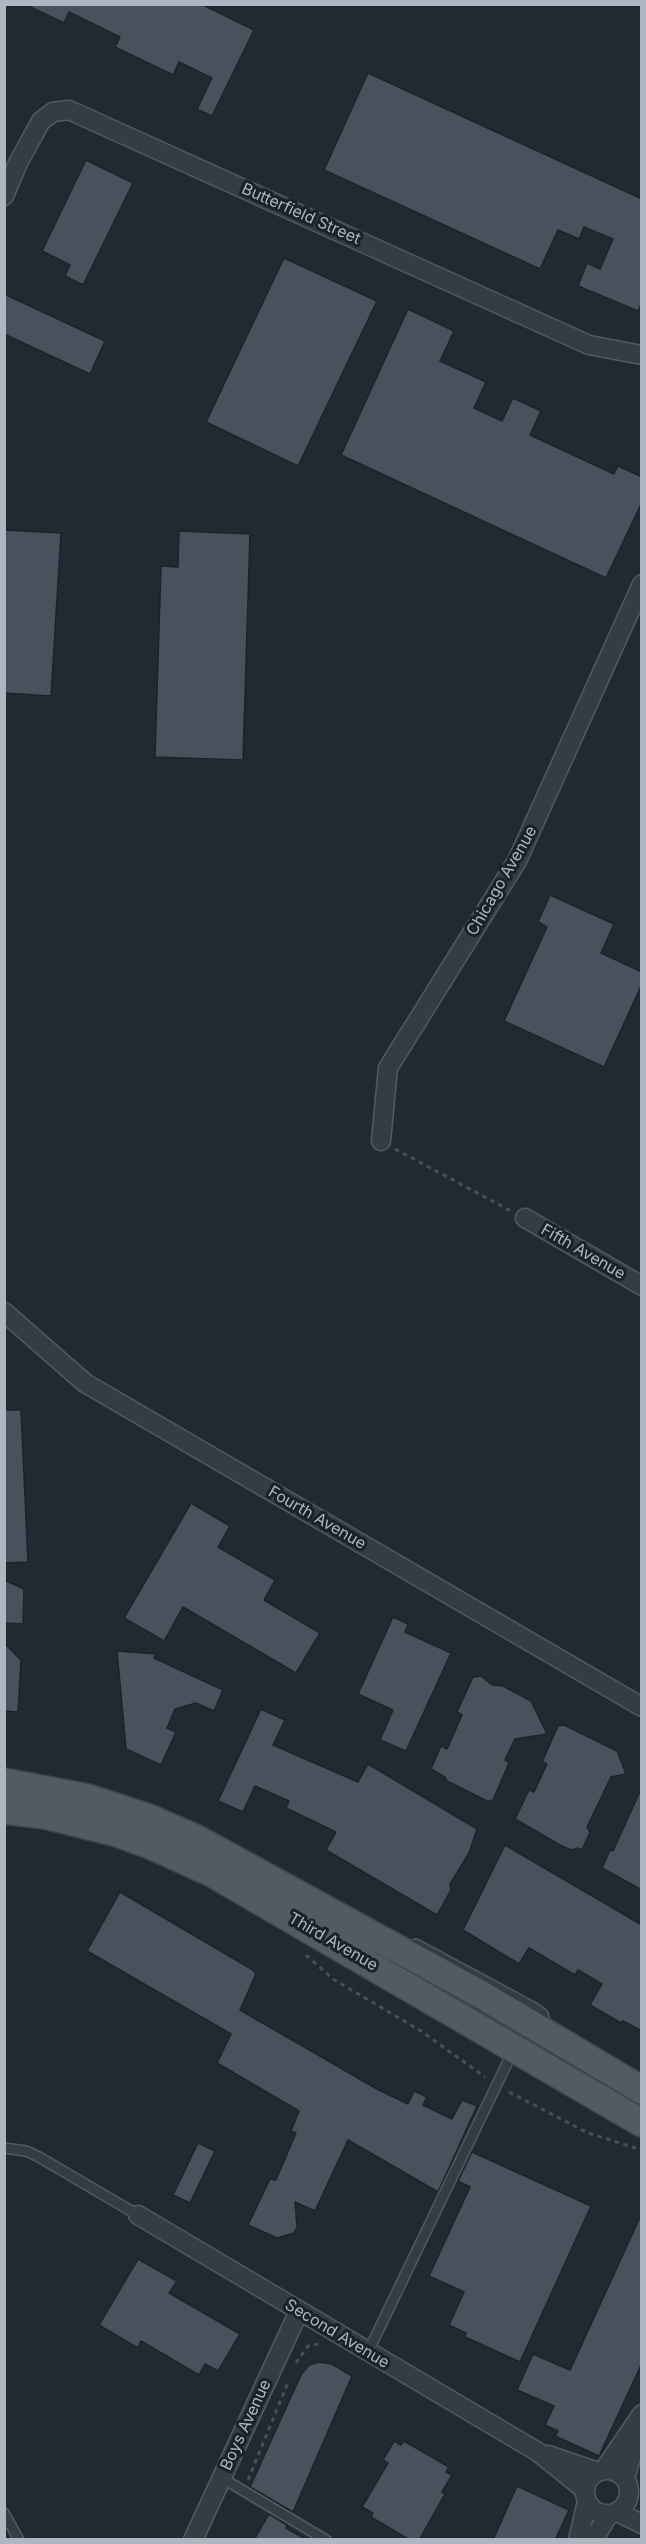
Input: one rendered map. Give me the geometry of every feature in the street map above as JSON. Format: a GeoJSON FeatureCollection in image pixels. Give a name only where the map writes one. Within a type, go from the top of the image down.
{"type":"FeatureCollection","features":[{"type":"Feature","properties":{"kind":"main road","name":"Third Avenue"},"geometry":{"type":"LineString","coordinates":[[4,1782],[88,1798],[149,1818],[227,1854],[300,1897],[454,1980],[642,2090]]}},
{"type":"Feature","properties":{"kind":"main road","name":"Third Avenue"},"geometry":{"type":"LineString","coordinates":[[4,1810],[83,1823],[150,1845],[183,1859],[262,1901],[642,2123]]}},
{"type":"Feature","properties":{"kind":"street","name":"Butterfield Street"},"geometry":{"type":"LineString","coordinates":[[4,196],[18,163],[41,121],[53,112],[69,110],[589,345],[642,355]]}},
{"type":"Feature","properties":{"kind":"street","name":"Chicago Avenue"},"geometry":{"type":"LineString","coordinates":[[381,1141],[388,1068],[517,861],[642,584]]}},
{"type":"Feature","properties":{"kind":"street","name":"Fifth Avenue"},"geometry":{"type":"LineString","coordinates":[[525,1218],[642,1286]]}},
{"type":"Feature","properties":{"kind":"street","name":"Fourth Avenue"},"geometry":{"type":"LineString","coordinates":[[4,1312],[85,1383],[642,1707]]}},
{"type":"Feature","properties":{"kind":"street","name":"Second Avenue"},"geometry":{"type":"LineString","coordinates":[[138,2215],[538,2452],[586,2496]]}},
{"type":"Feature","properties":{"kind":"street","name":"Boys Avenue"},"geometry":{"type":"LineString","coordinates":[[193,2540],[299,2311]]}},
{"type":"Feature","properties":{"kind":"street"},"geometry":{"type":"LineString","coordinates":[[578,2540],[589,2479],[601,2471],[642,2414]]}},
{"type":"Feature","properties":{"kind":"street"},"geometry":{"type":"LineString","coordinates":[[593,2540],[613,2513],[626,2504],[632,2492],[642,2421]]}},
{"type":"Feature","properties":{"kind":"street","name":"Second Avenue"},"geometry":{"type":"LineString","coordinates":[[538,2452],[601,2471]]}},
{"type":"Feature","properties":{"kind":"street"},"geometry":{"type":"LineString","coordinates":[[601,2471],[615,2472],[632,2492]]}},
{"type":"Feature","properties":{"kind":"street"},"geometry":{"type":"LineString","coordinates":[[586,2496],[596,2511],[613,2513],[642,2524]]}},
{"type":"Feature","properties":{"kind":"lane"},"geometry":{"type":"LineString","coordinates":[[300,1897],[360,1916]]}},
{"type":"Feature","properties":{"kind":"lane"},"geometry":{"type":"LineString","coordinates":[[409,1940],[543,2014],[548,2034]]}},
{"type":"Feature","properties":{"kind":"lane"},"geometry":{"type":"LineString","coordinates":[[368,2352],[514,2049]]}},
{"type":"Feature","properties":{"kind":"lane"},"geometry":{"type":"LineString","coordinates":[[4,2148],[26,2151],[39,2157],[138,2215]]}},
{"type":"Feature","properties":{"kind":"lane"},"geometry":{"type":"LineString","coordinates":[[222,2478],[326,2540]]}},
{"type":"Feature","properties":{"kind":"lane"},"geometry":{"type":"LineString","coordinates":[[4,2513],[19,2540]]}},
{"type":"Feature","properties":{"kind":"path"},"geometry":{"type":"LineString","coordinates":[[381,1141],[525,1218]]}},
{"type":"Feature","properties":{"kind":"path"},"geometry":{"type":"LineString","coordinates":[[304,1954],[333,1979],[421,2031],[496,2085],[588,2133],[642,2150]]}},
{"type":"Feature","properties":{"kind":"path"},"geometry":{"type":"LineString","coordinates":[[295,2365],[308,2346],[324,2345]]}},
{"type":"Feature","properties":{"kind":"path"},"geometry":{"type":"LineString","coordinates":[[243,2490],[291,2375]]}},
{"type":"Feature","properties":{"kind":"building"},"geometry":{"type":"Polygon","coordinates":[[[24,4],[201,4],[254,30],[212,116],[197,109],[212,78],[179,62],[173,75],[115,47],[120,37],[69,12],[64,23],[24,4]]]}},
{"type":"Feature","properties":{"kind":"building"},"geometry":{"type":"Polygon","coordinates":[[[368,73],[642,199],[642,302],[638,311],[578,286],[587,263],[600,269],[613,239],[584,227],[579,239],[558,230],[540,269],[324,170],[368,73]]]}},
{"type":"Feature","properties":{"kind":"building"},"geometry":{"type":"Polygon","coordinates":[[[86,160],[133,183],[83,285],[65,276],[70,265],[42,251],[86,160]]]}},
{"type":"Feature","properties":{"kind":"building"},"geometry":{"type":"Polygon","coordinates":[[[284,258],[377,301],[298,466],[206,422],[284,258]]]}},
{"type":"Feature","properties":{"kind":"building"},"geometry":{"type":"Polygon","coordinates":[[[4,294],[105,341],[90,374],[4,334],[4,294]]]}},
{"type":"Feature","properties":{"kind":"building"},"geometry":{"type":"Polygon","coordinates":[[[408,309],[454,331],[440,361],[486,382],[474,408],[502,421],[513,398],[541,411],[530,435],[614,474],[618,466],[642,477],[642,502],[606,578],[341,455],[408,309]]]}},
{"type":"Feature","properties":{"kind":"building"},"geometry":{"type":"Polygon","coordinates":[[[4,530],[61,533],[51,696],[4,693],[4,530]]]}},
{"type":"Feature","properties":{"kind":"building"},"geometry":{"type":"Polygon","coordinates":[[[179,531],[250,534],[243,760],[155,757],[161,566],[178,567],[179,531]]]}},
{"type":"Feature","properties":{"kind":"building"},"geometry":{"type":"Polygon","coordinates":[[[550,895],[614,924],[601,953],[642,972],[642,984],[604,1067],[504,1021],[547,927],[538,922],[550,895]]]}},
{"type":"Feature","properties":{"kind":"building"},"geometry":{"type":"Polygon","coordinates":[[[4,1410],[21,1410],[28,1562],[4,1563],[4,1410]]]}},
{"type":"Feature","properties":{"kind":"building"},"geometry":{"type":"Polygon","coordinates":[[[191,1503],[230,1526],[218,1547],[275,1580],[264,1600],[320,1633],[296,1673],[183,1607],[164,1641],[124,1618],[191,1503]]]}},
{"type":"Feature","properties":{"kind":"building"},"geometry":{"type":"Polygon","coordinates":[[[4,1580],[24,1589],[23,1624],[4,1623],[4,1580]]]}},
{"type":"Feature","properties":{"kind":"building"},"geometry":{"type":"Polygon","coordinates":[[[393,1617],[408,1624],[405,1632],[451,1653],[406,1751],[380,1740],[393,1710],[358,1694],[393,1617]]]}},
{"type":"Feature","properties":{"kind":"building"},"geometry":{"type":"Polygon","coordinates":[[[4,1643],[21,1660],[18,1712],[4,1711],[4,1643]]]}},
{"type":"Feature","properties":{"kind":"building"},"geometry":{"type":"Polygon","coordinates":[[[117,1651],[156,1654],[154,1658],[223,1690],[214,1711],[196,1703],[175,1709],[167,1728],[176,1732],[161,1765],[126,1749],[117,1651]]]}},
{"type":"Feature","properties":{"kind":"building"},"geometry":{"type":"Polygon","coordinates":[[[481,1676],[492,1685],[503,1686],[531,1701],[547,1734],[515,1739],[505,1760],[509,1763],[493,1800],[487,1801],[447,1781],[445,1777],[431,1769],[441,1746],[447,1749],[462,1715],[457,1712],[473,1677],[481,1676]]]}},
{"type":"Feature","properties":{"kind":"building"},"geometry":{"type":"Polygon","coordinates":[[[261,1709],[285,1720],[273,1745],[358,1782],[368,1764],[477,1829],[469,1853],[450,1884],[451,1890],[437,1915],[326,1850],[336,1832],[286,1808],[289,1801],[255,1786],[243,1812],[218,1801],[261,1709]]]}},
{"type":"Feature","properties":{"kind":"building"},"geometry":{"type":"Polygon","coordinates":[[[564,1725],[617,1751],[626,1774],[611,1777],[587,1827],[590,1832],[582,1850],[578,1848],[571,1850],[560,1845],[515,1819],[529,1790],[534,1792],[547,1764],[542,1762],[558,1726],[564,1725]]]}},
{"type":"Feature","properties":{"kind":"building"},"geometry":{"type":"Polygon","coordinates":[[[642,1787],[642,1890],[602,1868],[610,1850],[613,1851],[642,1787]]]}},
{"type":"Feature","properties":{"kind":"building"},"geometry":{"type":"Polygon","coordinates":[[[505,1845],[642,1925],[642,2031],[623,2021],[621,2023],[590,2005],[602,1984],[578,1970],[575,1975],[529,1948],[519,1964],[463,1930],[505,1845]]]}},
{"type":"Feature","properties":{"kind":"building"},"geometry":{"type":"Polygon","coordinates":[[[120,1892],[253,1970],[256,1974],[240,2010],[377,2089],[408,2104],[414,2091],[427,2097],[423,2105],[452,2119],[462,2100],[477,2106],[438,2192],[348,2140],[315,2211],[295,2202],[297,2227],[294,2233],[277,2238],[248,2225],[270,2179],[276,2180],[296,2133],[291,2131],[299,2111],[217,2063],[231,2034],[87,1951],[120,1892]]]}},
{"type":"Feature","properties":{"kind":"building"},"geometry":{"type":"Polygon","coordinates":[[[198,2143],[215,2151],[190,2203],[173,2195],[198,2143]]]}},
{"type":"Feature","properties":{"kind":"building"},"geometry":{"type":"Polygon","coordinates":[[[472,2152],[591,2206],[520,2362],[465,2337],[466,2333],[449,2325],[464,2292],[429,2276],[470,2187],[458,2181],[472,2152]]]}},
{"type":"Feature","properties":{"kind":"building"},"geometry":{"type":"Polygon","coordinates":[[[642,2213],[642,2363],[599,2456],[555,2436],[558,2431],[545,2425],[554,2406],[517,2390],[533,2354],[570,2370],[642,2213]]]}},
{"type":"Feature","properties":{"kind":"building"},"geometry":{"type":"Polygon","coordinates":[[[138,2259],[177,2281],[169,2293],[240,2334],[218,2371],[205,2364],[199,2375],[141,2341],[138,2348],[99,2325],[138,2259]]]}},
{"type":"Feature","properties":{"kind":"building"},"geometry":{"type":"Polygon","coordinates":[[[319,2362],[332,2364],[352,2376],[293,2512],[250,2487],[301,2375],[309,2365],[319,2362]]]}},
{"type":"Feature","properties":{"kind":"building"},"geometry":{"type":"Polygon","coordinates":[[[394,2441],[401,2445],[404,2441],[449,2467],[446,2472],[452,2475],[442,2492],[445,2494],[419,2540],[410,2540],[371,2517],[373,2513],[362,2507],[388,2463],[383,2460],[394,2441]]]}},
{"type":"Feature","properties":{"kind":"building"},"geometry":{"type":"Polygon","coordinates":[[[517,2486],[569,2510],[555,2540],[493,2540],[517,2486]]]}},
{"type":"Feature","properties":{"kind":"building"},"geometry":{"type":"Polygon","coordinates":[[[269,2514],[287,2525],[286,2528],[307,2540],[254,2540],[269,2514]]]}}]}
